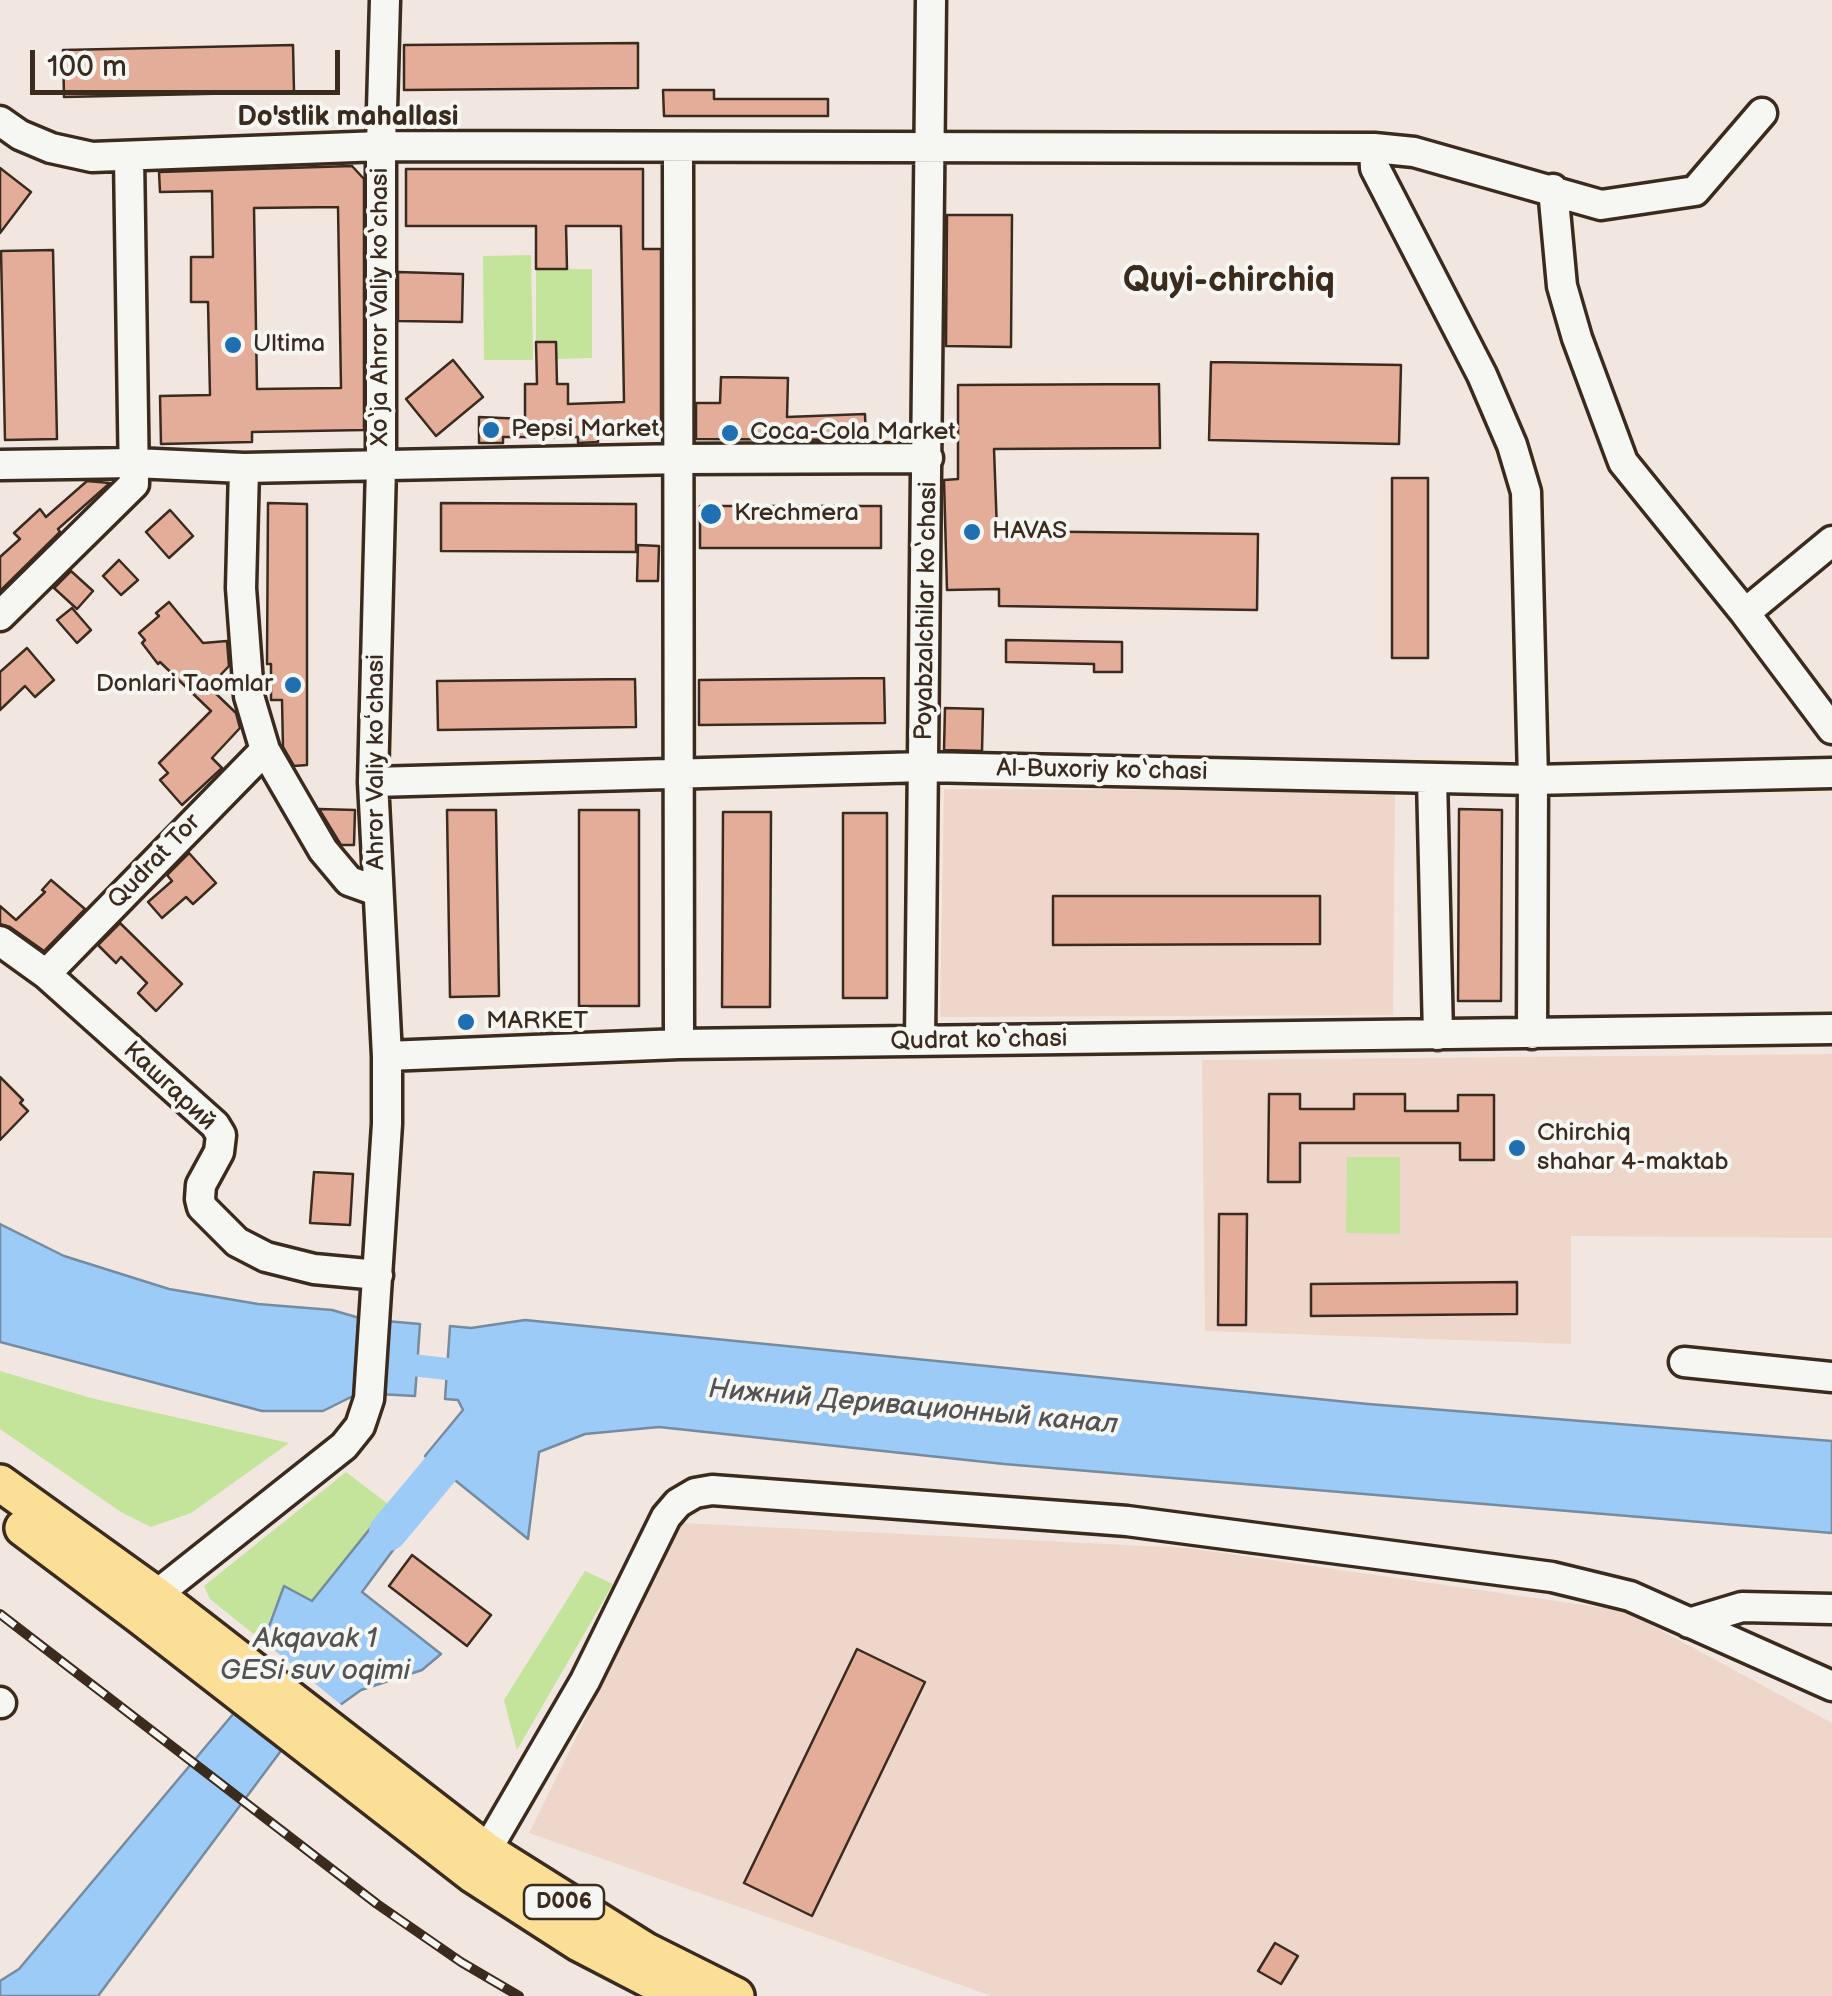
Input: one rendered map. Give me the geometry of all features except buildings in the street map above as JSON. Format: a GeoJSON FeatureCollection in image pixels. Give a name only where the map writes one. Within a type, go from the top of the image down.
{"type":"FeatureCollection","features":[{"type":"Feature","properties":{"kind":"main road"},"geometry":{"type":"LineString","coordinates":[[0,1483],[148,1605]]}},
{"type":"Feature","properties":{"kind":"main road"},"geometry":{"type":"LineString","coordinates":[[0,1512],[148,1605]]}},
{"type":"Feature","properties":{"kind":"main road","name":"D006"},"geometry":{"type":"LineString","coordinates":[[148,1605],[579,1943],[681,1996]]}},
{"type":"Feature","properties":{"kind":"main road","name":"D006"},"geometry":{"type":"LineString","coordinates":[[480,1862],[736,1996]]}},
{"type":"Feature","properties":{"kind":"street","name":"Xo‘ja Ahror Valiy ko‘chasi"},"geometry":{"type":"LineString","coordinates":[[381,468],[385,0]]}},
{"type":"Feature","properties":{"kind":"street","name":"Poyabzalchilar ko‘chasi"},"geometry":{"type":"LineString","coordinates":[[920,1042],[931,0]]}},
{"type":"Feature","properties":{"kind":"street"},"geometry":{"type":"LineString","coordinates":[[0,121],[20,136],[92,157],[381,146],[1374,148],[1414,152],[1601,205],[1695,192],[1762,113]]}},
{"type":"Feature","properties":{"kind":"street"},"geometry":{"type":"LineString","coordinates":[[678,148],[679,1044]]}},
{"type":"Feature","properties":{"kind":"street"},"geometry":{"type":"LineString","coordinates":[[1374,148],[1376,168],[1482,375],[1512,444],[1526,492],[1533,780],[1532,1034]]}},
{"type":"Feature","properties":{"kind":"street"},"geometry":{"type":"LineString","coordinates":[[0,616],[134,484],[128,157]]}},
{"type":"Feature","properties":{"kind":"street"},"geometry":{"type":"LineString","coordinates":[[1553,190],[1562,286],[1623,462],[1832,728]]}},
{"type":"Feature","properties":{"kind":"street","name":"Xo‘ja Ahror Valiy ko‘chasi"},"geometry":{"type":"LineString","coordinates":[[0,464],[381,468],[681,459],[928,458]]}},
{"type":"Feature","properties":{"kind":"street"},"geometry":{"type":"LineString","coordinates":[[244,468],[241,588],[249,696],[264,750],[322,850],[349,881],[377,891]]}},
{"type":"Feature","properties":{"kind":"street","name":"Ahror Valiy koʻchasi"},"geometry":{"type":"LineString","coordinates":[[381,468],[373,782],[387,1056]]}},
{"type":"Feature","properties":{"kind":"street"},"geometry":{"type":"LineString","coordinates":[[1745,613],[1832,541]]}},
{"type":"Feature","properties":{"kind":"street","name":"Qudrat Tor"},"geometry":{"type":"LineString","coordinates":[[46,974],[264,750]]}},
{"type":"Feature","properties":{"kind":"street","name":"Al-Buxoriy ko‘chasi"},"geometry":{"type":"LineString","coordinates":[[373,782],[925,767],[1533,780],[1832,773]]}},
{"type":"Feature","properties":{"kind":"street"},"geometry":{"type":"LineString","coordinates":[[1432,778],[1438,1035]]}},
{"type":"Feature","properties":{"kind":"street","name":"Кашгарий"},"geometry":{"type":"LineString","coordinates":[[0,941],[46,974],[214,1125],[221,1134],[219,1152],[201,1185],[200,1199],[202,1207],[237,1242],[266,1257],[314,1269],[378,1274]]}},
{"type":"Feature","properties":{"kind":"street","name":"Qudrat ko‘chasi"},"geometry":{"type":"LineString","coordinates":[[387,1056],[679,1044],[1832,1029]]}},
{"type":"Feature","properties":{"kind":"street"},"geometry":{"type":"LineString","coordinates":[[148,1605],[344,1446],[360,1426],[369,1399],[387,1124],[387,1056]]}},
{"type":"Feature","properties":{"kind":"street"},"geometry":{"type":"LineString","coordinates":[[1684,1362],[1832,1377]]}},
{"type":"Feature","properties":{"kind":"street"},"geometry":{"type":"LineString","coordinates":[[480,1862],[585,1681],[666,1517],[678,1503],[695,1493],[730,1490],[1147,1523],[1552,1577],[1630,1596],[1832,1686]]}},
{"type":"Feature","properties":{"kind":"street"},"geometry":{"type":"LineString","coordinates":[[1689,1623],[1742,1606],[1832,1609]]}},
{"type":"Feature","properties":{"kind":"shaded area"},"geometry":{"type":"Polygon","coordinates":[[[944,789],[1395,791],[1393,1015],[940,1017],[944,789]]]}},
{"type":"Feature","properties":{"kind":"shaded area","name":"Chirchiq shahar 4-maktab"},"geometry":{"type":"Polygon","coordinates":[[[1832,1054],[1832,1238],[1571,1236],[1571,1344],[1205,1331],[1202,1060],[1832,1054]]]}},
{"type":"Feature","properties":{"kind":"shaded area"},"geometry":{"type":"Polygon","coordinates":[[[682,1523],[1188,1548],[1625,1611],[1832,1723],[1832,1996],[992,1996],[529,1833],[682,1523]]]}},
{"type":"Feature","properties":{"kind":"green space"},"geometry":{"type":"Polygon","coordinates":[[[531,255],[533,360],[484,360],[483,256],[531,255]]]}},
{"type":"Feature","properties":{"kind":"green space"},"geometry":{"type":"Polygon","coordinates":[[[536,269],[592,269],[592,358],[556,359],[555,342],[536,342],[536,269]]]}},
{"type":"Feature","properties":{"kind":"green space"},"geometry":{"type":"Polygon","coordinates":[[[1347,1157],[1400,1157],[1400,1234],[1346,1233],[1347,1157]]]}},
{"type":"Feature","properties":{"kind":"green space"},"geometry":{"type":"Polygon","coordinates":[[[0,1371],[91,1398],[289,1443],[191,1513],[151,1527],[121,1512],[0,1429],[0,1371]]]}},
{"type":"Feature","properties":{"kind":"green space"},"geometry":{"type":"Polygon","coordinates":[[[346,1472],[388,1504],[312,1602],[283,1587],[261,1640],[210,1599],[204,1586],[346,1472]]]}},
{"type":"Feature","properties":{"kind":"green space"},"geometry":{"type":"Polygon","coordinates":[[[585,1571],[613,1584],[517,1750],[504,1700],[585,1571]]]}},
{"type":"Feature","properties":{"kind":"water"},"geometry":{"type":"Polygon","coordinates":[[[0,1224],[64,1256],[169,1289],[420,1324],[415,1396],[359,1393],[323,1411],[262,1411],[0,1342],[0,1224]]]}},
{"type":"Feature","properties":{"kind":"water"},"geometry":{"type":"Polygon","coordinates":[[[525,1320],[1368,1404],[1832,1441],[1832,1533],[1004,1464],[659,1427],[585,1434],[539,1452],[528,1539],[425,1456],[463,1410],[458,1400],[445,1399],[450,1326],[471,1328],[525,1320]]]}},
{"type":"Feature","properties":{"kind":"water","name":"Akqavak 1 GESi suv oqimi"},"geometry":{"type":"Polygon","coordinates":[[[405,1485],[428,1503],[362,1592],[441,1654],[422,1670],[361,1690],[286,1744],[98,1996],[0,1996],[0,1981],[19,1969],[239,1707],[284,1586],[312,1601],[405,1485]]]}},
{"type":"Feature","properties":{"kind":"pier"},"geometry":{"type":"Polygon","coordinates":[[[257,1636],[345,1708],[290,1747],[235,1703],[257,1636]]]}},
{"type":"Feature","properties":{"kind":"waterway","name":"Нижний Деривационный канал"},"geometry":{"type":"LineString","coordinates":[[386,1362],[473,1372]]}},
{"type":"Feature","properties":{"kind":"waterway"},"geometry":{"type":"LineString","coordinates":[[388,1532],[474,1429]]}},
{"type":"Feature","properties":{"kind":"railway"},"geometry":{"type":"LineString","coordinates":[[0,1614],[377,1904],[461,1962],[519,1996]]}},
{"type":"Feature","properties":{"kind":"place","name":"Ultima"},"geometry":{"type":"Point","coordinates":[233,345]}},
{"type":"Feature","properties":{"kind":"place","name":"Pepsi Market"},"geometry":{"type":"Point","coordinates":[491,430]}},
{"type":"Feature","properties":{"kind":"place","name":"Coca-Cola Market"},"geometry":{"type":"Point","coordinates":[730,433]}},
{"type":"Feature","properties":{"kind":"place","name":"Krechmera"},"geometry":{"type":"Point","coordinates":[711,514]}},
{"type":"Feature","properties":{"kind":"place","name":"HAVAS"},"geometry":{"type":"Point","coordinates":[972,532]}},
{"type":"Feature","properties":{"kind":"place","name":"Donlari Taomlar"},"geometry":{"type":"Point","coordinates":[293,685]}},
{"type":"Feature","properties":{"kind":"place","name":"MARKET"},"geometry":{"type":"Point","coordinates":[466,1022]}},
{"type":"Feature","properties":{"kind":"place","name":"Chirchiq shahar 4-maktab"},"geometry":{"type":"Point","coordinates":[1517,1148]}},
{"type":"Feature","properties":{"kind":"district","name":"Do'stlik mahallasi"},"geometry":{"type":"Point","coordinates":[348,118]}},
{"type":"Feature","properties":{"kind":"district","name":"Quyi-chirchiq"},"geometry":{"type":"Point","coordinates":[1229,282]}}]}
